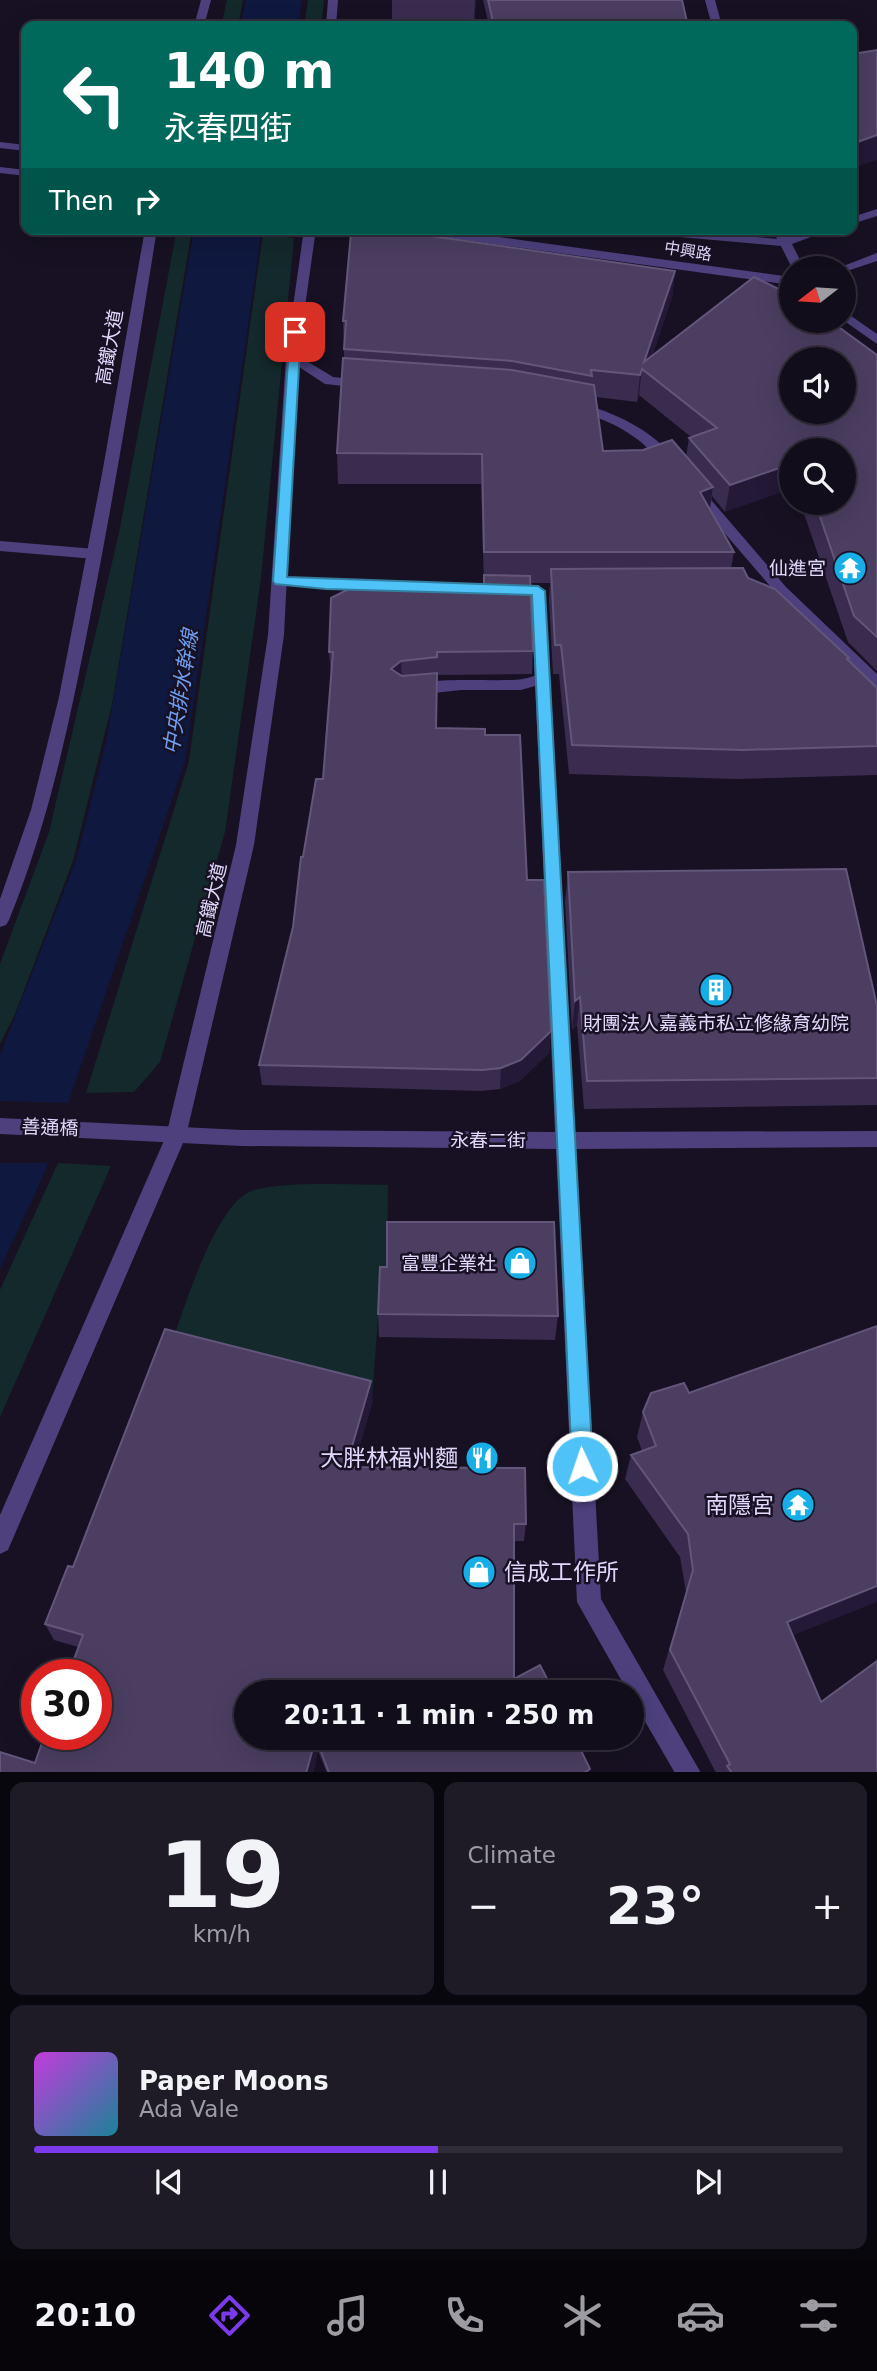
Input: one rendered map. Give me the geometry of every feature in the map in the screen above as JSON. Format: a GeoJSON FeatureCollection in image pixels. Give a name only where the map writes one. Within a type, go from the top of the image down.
{"type":"FeatureCollection","features":[{"type":"Feature","properties":{"kind":"street"},"geometry":{"type":"LineString","coordinates":[[201,21],[206,0]]}},
{"type":"Feature","properties":{"kind":"street"},"geometry":{"type":"LineString","coordinates":[[331,21],[333,0]]}},
{"type":"Feature","properties":{"kind":"street"},"geometry":{"type":"LineString","coordinates":[[710,0],[716,21]]}},
{"type":"Feature","properties":{"kind":"street"},"geometry":{"type":"LineString","coordinates":[[0,145],[21,147]]}},
{"type":"Feature","properties":{"kind":"street"},"geometry":{"type":"LineString","coordinates":[[0,170],[21,172]]}},
{"type":"Feature","properties":{"kind":"street"},"geometry":{"type":"LineString","coordinates":[[857,219],[877,212]]}},
{"type":"Feature","properties":{"kind":"street","name":"高鐵大道"},"geometry":{"type":"LineString","coordinates":[[0,920],[36,820],[60,734],[95,554],[150,235]]}},
{"type":"Feature","properties":{"kind":"street","name":"高鐵大道"},"geometry":{"type":"LineString","coordinates":[[0,1542],[176,1136],[245,845],[276,635],[292,356],[309,235]]}},
{"type":"Feature","properties":{"kind":"street","name":"中興路"},"geometry":{"type":"LineString","coordinates":[[456,235],[779,281]]}},
{"type":"Feature","properties":{"kind":"street","name":"中興路"},"geometry":{"type":"LineString","coordinates":[[698,235],[783,243],[808,235]]}},
{"type":"Feature","properties":{"kind":"street"},"geometry":{"type":"LineString","coordinates":[[780,235],[791,256]]}},
{"type":"Feature","properties":{"kind":"street"},"geometry":{"type":"LineString","coordinates":[[856,264],[877,257]]}},
{"type":"Feature","properties":{"kind":"street"},"geometry":{"type":"LineString","coordinates":[[856,324],[877,340]]}},
{"type":"Feature","properties":{"kind":"street"},"geometry":{"type":"LineString","coordinates":[[292,356],[330,381],[372,384]]}},
{"type":"Feature","properties":{"kind":"street"},"geometry":{"type":"LineString","coordinates":[[563,404],[602,411],[655,443],[774,590],[877,683]]}},
{"type":"Feature","properties":{"kind":"street"},"geometry":{"type":"LineString","coordinates":[[0,546],[95,554]]}},
{"type":"Feature","properties":{"kind":"street"},"geometry":{"type":"LineString","coordinates":[[280,581],[393,587]]}},
{"type":"Feature","properties":{"kind":"street"},"geometry":{"type":"LineString","coordinates":[[538,591],[589,1602],[688,1772]]}},
{"type":"Feature","properties":{"kind":"street"},"geometry":{"type":"LineString","coordinates":[[402,691],[461,685],[521,685],[543,678]]}},
{"type":"Feature","properties":{"kind":"street","name":"善通橋"},"geometry":{"type":"LineString","coordinates":[[0,1126],[99,1129]]}},
{"type":"Feature","properties":{"kind":"street","name":"永春二街"},"geometry":{"type":"LineString","coordinates":[[99,1129],[176,1136],[567,1141],[877,1139]]}},
{"type":"Feature","properties":{"kind":"green space"},"geometry":{"type":"Polygon","coordinates":[[[227,0],[243,0],[239,21],[222,21],[227,0]]]}},
{"type":"Feature","properties":{"kind":"green space"},"geometry":{"type":"Polygon","coordinates":[[[308,0],[324,0],[322,21],[305,21],[308,0]]]}},
{"type":"Feature","properties":{"kind":"green space"},"geometry":{"type":"Polygon","coordinates":[[[176,235],[191,235],[112,704],[73,861],[15,1014],[0,1044],[0,964],[49,832],[119,533],[176,235]]]}},
{"type":"Feature","properties":{"kind":"green space"},"geometry":{"type":"Polygon","coordinates":[[[263,235],[294,238],[261,578],[225,832],[160,1062],[134,1092],[86,1093],[189,761],[263,235]]]}},
{"type":"Feature","properties":{"kind":"green space"},"geometry":{"type":"Polygon","coordinates":[[[58,1163],[111,1166],[0,1417],[0,1290],[58,1163]]]}},
{"type":"Feature","properties":{"kind":"green space"},"geometry":{"type":"Polygon","coordinates":[[[284,1185],[388,1185],[387,1290],[380,1290],[372,1399],[170,1348],[192,1285],[214,1235],[240,1198],[254,1190],[284,1185]]]}},
{"type":"Feature","properties":{"kind":"water"},"geometry":{"type":"Polygon","coordinates":[[[246,0],[302,0],[299,21],[241,21],[246,0]]]}},
{"type":"Feature","properties":{"kind":"water","name":"中央排水幹線"},"geometry":{"type":"Polygon","coordinates":[[[193,235],[261,235],[185,761],[44,1174],[0,1269],[0,1055],[76,860],[106,742],[193,235]]]}},
{"type":"Feature","properties":{"kind":"pier"},"geometry":{"type":"Polygon","coordinates":[[[0,1101],[71,1103],[47,1163],[0,1163],[0,1101]]]}},
{"type":"Feature","properties":{"kind":"building"},"geometry":{"type":"Polygon","coordinates":[[[488,0],[682,0],[687,21],[493,21],[488,0]]]}},
{"type":"Feature","properties":{"kind":"building"},"geometry":{"type":"Polygon","coordinates":[[[877,50],[877,135],[857,142],[857,53],[877,50]]]}},
{"type":"Feature","properties":{"kind":"building"},"geometry":{"type":"Polygon","coordinates":[[[351,235],[424,235],[675,271],[644,362],[754,277],[779,289],[779,333],[847,333],[877,355],[877,637],[854,616],[819,515],[856,515],[856,438],[779,438],[779,468],[730,485],[689,438],[717,428],[642,369],[640,375],[591,370],[592,376],[512,361],[344,349],[346,321],[343,321],[351,235]]]}},
{"type":"Feature","properties":{"kind":"building"},"geometry":{"type":"Polygon","coordinates":[[[343,358],[512,370],[594,385],[603,451],[643,450],[672,440],[713,487],[700,492],[734,552],[484,552],[482,454],[337,453],[343,358]]]}},
{"type":"Feature","properties":{"kind":"building"},"geometry":{"type":"Polygon","coordinates":[[[743,568],[748,578],[775,589],[877,688],[877,746],[743,750],[572,745],[561,645],[555,645],[551,569],[743,568]]]}},
{"type":"Feature","properties":{"kind":"building"},"geometry":{"type":"Polygon","coordinates":[[[484,575],[530,576],[533,651],[437,652],[437,657],[401,661],[391,669],[402,676],[437,673],[436,728],[485,729],[485,735],[520,735],[527,880],[544,880],[551,1031],[521,1060],[501,1068],[482,1070],[259,1065],[293,927],[301,857],[316,779],[323,779],[333,652],[329,652],[331,598],[361,583],[484,585],[484,575]]]}},
{"type":"Feature","properties":{"kind":"building","name":"財團法人嘉義市私立修緣育幼院"},"geometry":{"type":"Polygon","coordinates":[[[846,869],[877,1006],[877,1078],[587,1081],[580,997],[575,1001],[568,872],[846,869]]]}},
{"type":"Feature","properties":{"kind":"building"},"geometry":{"type":"Polygon","coordinates":[[[387,1222],[554,1222],[558,1316],[378,1314],[380,1267],[387,1267],[387,1222]]]}},
{"type":"Feature","properties":{"kind":"building"},"geometry":{"type":"Polygon","coordinates":[[[877,1326],[877,1586],[787,1622],[821,1702],[877,1661],[877,1772],[731,1772],[727,1766],[730,1764],[670,1650],[693,1570],[688,1534],[631,1455],[656,1446],[643,1412],[651,1393],[684,1383],[689,1393],[877,1326]]]}},
{"type":"Feature","properties":{"kind":"building"},"geometry":{"type":"Polygon","coordinates":[[[165,1329],[371,1381],[346,1467],[525,1468],[526,1524],[514,1524],[514,1679],[540,1665],[548,1680],[234,1680],[234,1750],[313,1750],[306,1772],[0,1772],[0,1752],[35,1763],[39,1750],[112,1750],[112,1659],[74,1659],[83,1635],[45,1624],[68,1566],[73,1567],[165,1329]]]}},
{"type":"Feature","properties":{"kind":"building"},"geometry":{"type":"Polygon","coordinates":[[[320,1750],[581,1750],[590,1769],[586,1772],[329,1772],[320,1750]]]}},
{"type":"Feature","properties":{"kind":"place","name":"仙進宮"},"geometry":{"type":"Point","coordinates":[850,568]}},
{"type":"Feature","properties":{"kind":"place","name":"財團法人嘉義市私立修緣育幼院"},"geometry":{"type":"Point","coordinates":[716,990]}},
{"type":"Feature","properties":{"kind":"place","name":"富豐企業社"},"geometry":{"type":"Point","coordinates":[520,1263]}},
{"type":"Feature","properties":{"kind":"place","name":"大胖林福州麵"},"geometry":{"type":"Point","coordinates":[482,1458]}},
{"type":"Feature","properties":{"kind":"place","name":"南隱宮"},"geometry":{"type":"Point","coordinates":[798,1505]}},
{"type":"Feature","properties":{"kind":"place","name":"信成工作所"},"geometry":{"type":"Point","coordinates":[479,1572]}},
{"type":"Feature","properties":{"kind":"route"},"geometry":{"type":"LineString","coordinates":[[295,332],[280,581],[326,585],[538,591],[582,1466]]}}]}
